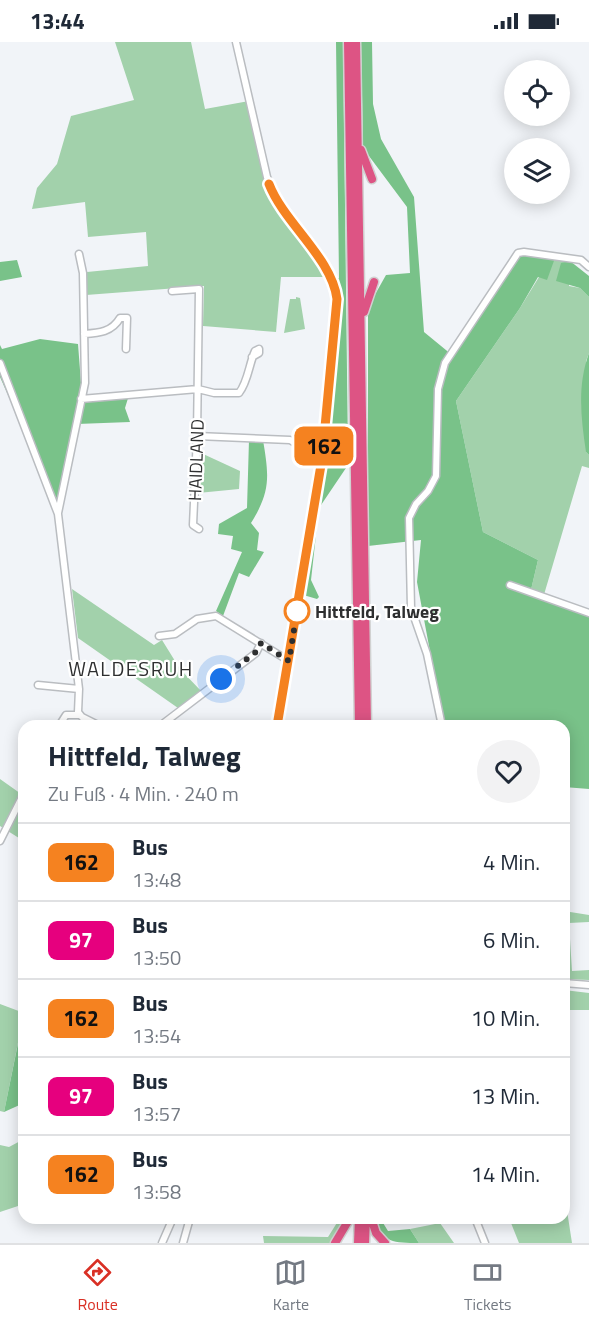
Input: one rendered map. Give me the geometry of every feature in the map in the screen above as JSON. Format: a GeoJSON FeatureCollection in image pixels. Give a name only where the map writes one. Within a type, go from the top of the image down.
{"type":"FeatureCollection","features":[{"type":"Feature","properties":{"kind":"highway"},"geometry":{"type":"LineString","coordinates":[[348,42],[359,720]]}},
{"type":"Feature","properties":{"kind":"highway"},"geometry":{"type":"LineString","coordinates":[[356,42],[367,720]]}},
{"type":"Feature","properties":{"kind":"highway"},"geometry":{"type":"LineString","coordinates":[[358,132],[362,152],[372,179]]}},
{"type":"Feature","properties":{"kind":"highway"},"geometry":{"type":"LineString","coordinates":[[361,330],[374,282]]}},
{"type":"Feature","properties":{"kind":"highway"},"geometry":{"type":"LineString","coordinates":[[348,471],[354,445]]}},
{"type":"Feature","properties":{"kind":"highway"},"geometry":{"type":"LineString","coordinates":[[352,616],[357,636]]}},
{"type":"Feature","properties":{"kind":"highway"},"geometry":{"type":"LineString","coordinates":[[335,1243],[346,1224]]}},
{"type":"Feature","properties":{"kind":"highway"},"geometry":{"type":"LineString","coordinates":[[358,1243],[359,1224]]}},
{"type":"Feature","properties":{"kind":"highway"},"geometry":{"type":"LineString","coordinates":[[365,1243],[367,1224]]}},
{"type":"Feature","properties":{"kind":"highway"},"geometry":{"type":"LineString","coordinates":[[371,1224],[385,1243]]}},
{"type":"Feature","properties":{"kind":"street"},"geometry":{"type":"LineString","coordinates":[[236,42],[269,184],[278,203],[324,267],[336,292],[336,317],[322,459],[278,720]]}},
{"type":"Feature","properties":{"kind":"street"},"geometry":{"type":"LineString","coordinates":[[441,720],[427,654],[411,608],[408,525],[411,510],[428,491],[436,476],[438,389],[442,369],[518,253],[580,260],[589,267]]}},
{"type":"Feature","properties":{"kind":"street"},"geometry":{"type":"LineString","coordinates":[[58,514],[85,383],[83,273],[79,254]]}},
{"type":"Feature","properties":{"kind":"street","name":"HAIDLAND"},"geometry":{"type":"LineString","coordinates":[[172,291],[199,289],[193,525],[199,529]]}},
{"type":"Feature","properties":{"kind":"street"},"geometry":{"type":"LineString","coordinates":[[84,334],[102,333],[120,318],[127,318],[126,349]]}},
{"type":"Feature","properties":{"kind":"street"},"geometry":{"type":"LineString","coordinates":[[81,399],[198,389],[214,393],[239,393],[243,388],[252,357]]}},
{"type":"Feature","properties":{"kind":"street"},"geometry":{"type":"LineString","coordinates":[[0,363],[58,514],[79,689],[77,704],[79,715]]}},
{"type":"Feature","properties":{"kind":"street"},"geometry":{"type":"LineString","coordinates":[[197,436],[290,440],[322,459]]}},
{"type":"Feature","properties":{"kind":"street"},"geometry":{"type":"LineString","coordinates":[[510,585],[589,614]]}},
{"type":"Feature","properties":{"kind":"street"},"geometry":{"type":"LineString","coordinates":[[159,636],[175,634],[197,619],[216,616],[289,661]]}},
{"type":"Feature","properties":{"kind":"street"},"geometry":{"type":"LineString","coordinates":[[167,720],[256,652],[261,643]]}},
{"type":"Feature","properties":{"kind":"street"},"geometry":{"type":"LineString","coordinates":[[38,685],[79,689]]}},
{"type":"Feature","properties":{"kind":"street"},"geometry":{"type":"LineString","coordinates":[[64,720],[77,704]]}},
{"type":"Feature","properties":{"kind":"street"},"geometry":{"type":"LineString","coordinates":[[68,714],[79,715],[89,720]]}},
{"type":"Feature","properties":{"kind":"street"},"geometry":{"type":"LineString","coordinates":[[0,841],[18,805]]}},
{"type":"Feature","properties":{"kind":"street"},"geometry":{"type":"LineString","coordinates":[[570,984],[589,986]]}},
{"type":"Feature","properties":{"kind":"street"},"geometry":{"type":"LineString","coordinates":[[162,1243],[170,1224]]}},
{"type":"Feature","properties":{"kind":"street"},"geometry":{"type":"LineString","coordinates":[[183,1243],[188,1224]]}},
{"type":"Feature","properties":{"kind":"street"},"geometry":{"type":"LineString","coordinates":[[477,1224],[485,1243]]}},
{"type":"Feature","properties":{"kind":"green space"},"geometry":{"type":"Polygon","coordinates":[[[115,42],[191,42],[205,109],[249,101],[271,191],[330,277],[281,277],[276,332],[203,326],[204,286],[86,295],[87,272],[148,266],[146,232],[88,237],[85,202],[32,209],[37,188],[57,164],[71,116],[134,100],[115,42]]]}},
{"type":"Feature","properties":{"kind":"green space"},"geometry":{"type":"Polygon","coordinates":[[[336,42],[343,42],[348,452],[346,468],[319,508],[311,580],[319,597],[317,599],[300,594],[323,459],[338,306],[333,281],[339,278],[336,42]]]}},
{"type":"Feature","properties":{"kind":"green space"},"geometry":{"type":"Polygon","coordinates":[[[361,42],[372,42],[373,104],[381,139],[414,197],[424,332],[452,355],[521,254],[555,258],[547,280],[538,277],[520,308],[456,401],[483,532],[538,560],[530,594],[589,613],[589,789],[570,787],[570,720],[443,720],[417,582],[421,540],[368,546],[368,307],[386,275],[410,273],[407,207],[363,148],[361,42]]]}},
{"type":"Feature","properties":{"kind":"green space"},"geometry":{"type":"Polygon","coordinates":[[[555,258],[570,261],[569,286],[580,288],[589,297],[586,452],[589,455],[589,468],[582,466],[543,598],[530,594],[538,560],[483,532],[456,401],[539,277],[555,258]]]}},
{"type":"Feature","properties":{"kind":"green space"},"geometry":{"type":"Polygon","coordinates":[[[17,260],[22,277],[0,281],[0,262],[17,260]]]}},
{"type":"Feature","properties":{"kind":"green space"},"geometry":{"type":"Polygon","coordinates":[[[570,261],[589,276],[589,297],[580,288],[556,281],[561,263],[570,261]]]}},
{"type":"Feature","properties":{"kind":"green space"},"geometry":{"type":"Polygon","coordinates":[[[296,297],[300,298],[305,329],[284,333],[290,299],[296,299],[296,297]]]}},
{"type":"Feature","properties":{"kind":"green space"},"geometry":{"type":"Polygon","coordinates":[[[40,339],[78,344],[81,383],[57,505],[0,377],[0,345],[2,349],[40,339]]]}},
{"type":"Feature","properties":{"kind":"green space"},"geometry":{"type":"Polygon","coordinates":[[[589,353],[589,455],[586,452],[581,390],[589,353]]]}},
{"type":"Feature","properties":{"kind":"green space"},"geometry":{"type":"Polygon","coordinates":[[[129,395],[125,408],[130,422],[77,424],[81,399],[129,395]]]}},
{"type":"Feature","properties":{"kind":"green space"},"geometry":{"type":"Polygon","coordinates":[[[249,440],[263,440],[265,453],[267,483],[258,512],[251,523],[259,533],[257,550],[264,552],[249,577],[239,573],[223,616],[216,611],[242,552],[231,549],[233,536],[218,534],[219,524],[247,508],[249,440]]]}},
{"type":"Feature","properties":{"kind":"green space"},"geometry":{"type":"Polygon","coordinates":[[[201,453],[240,471],[239,489],[198,493],[201,453]]]}},
{"type":"Feature","properties":{"kind":"green space"},"geometry":{"type":"Polygon","coordinates":[[[72,589],[154,645],[162,640],[180,669],[203,693],[178,708],[78,638],[72,589]]]}},
{"type":"Feature","properties":{"kind":"green space"},"geometry":{"type":"Polygon","coordinates":[[[0,779],[18,792],[18,837],[0,826],[0,779]]]}},
{"type":"Feature","properties":{"kind":"green space"},"geometry":{"type":"Polygon","coordinates":[[[570,912],[589,915],[589,922],[570,923],[570,912]]]}},
{"type":"Feature","properties":{"kind":"green space"},"geometry":{"type":"Polygon","coordinates":[[[570,939],[572,971],[589,970],[589,980],[570,979],[570,939]]]}},
{"type":"Feature","properties":{"kind":"green space"},"geometry":{"type":"Polygon","coordinates":[[[570,991],[589,993],[589,1010],[570,1010],[570,991]]]}},
{"type":"Feature","properties":{"kind":"green space"},"geometry":{"type":"Polygon","coordinates":[[[0,1004],[18,1011],[18,1043],[4,1112],[0,1111],[0,1004]]]}},
{"type":"Feature","properties":{"kind":"green space"},"geometry":{"type":"Polygon","coordinates":[[[18,1043],[18,1106],[4,1112],[18,1043]]]}},
{"type":"Feature","properties":{"kind":"green space"},"geometry":{"type":"Polygon","coordinates":[[[18,1142],[18,1206],[0,1212],[0,1145],[9,1147],[18,1142]]]}},
{"type":"Feature","properties":{"kind":"green space"},"geometry":{"type":"Polygon","coordinates":[[[336,1224],[343,1224],[332,1243],[264,1243],[263,1236],[328,1237],[336,1224]]]}},
{"type":"Feature","properties":{"kind":"green space"},"geometry":{"type":"Polygon","coordinates":[[[377,1224],[384,1224],[388,1231],[410,1229],[419,1243],[390,1240],[385,1237],[377,1224]]]}},
{"type":"Feature","properties":{"kind":"green space"},"geometry":{"type":"Polygon","coordinates":[[[441,1224],[454,1243],[419,1243],[410,1229],[441,1224]]]}},
{"type":"Feature","properties":{"kind":"green space"},"geometry":{"type":"Polygon","coordinates":[[[511,1224],[569,1224],[572,1243],[519,1243],[511,1224]]]}},
{"type":"Feature","properties":{"kind":"bus line","name":"162"},"geometry":{"type":"LineString","coordinates":[[269,184],[278,203],[331,277],[337,299],[322,459],[278,720]]}},
{"type":"Feature","properties":{"kind":"place","name":"Hittfeld, Talweg"},"geometry":{"type":"Point","coordinates":[297,611]}},
{"type":"Feature","properties":{"kind":"district","name":"WALDESRUH"},"geometry":{"type":"Point","coordinates":[131,668]}},
{"type":"Feature","properties":{"kind":"route"},"geometry":{"type":"LineString","coordinates":[[221,679],[256,652],[261,643],[289,661],[297,611]]}}]}
